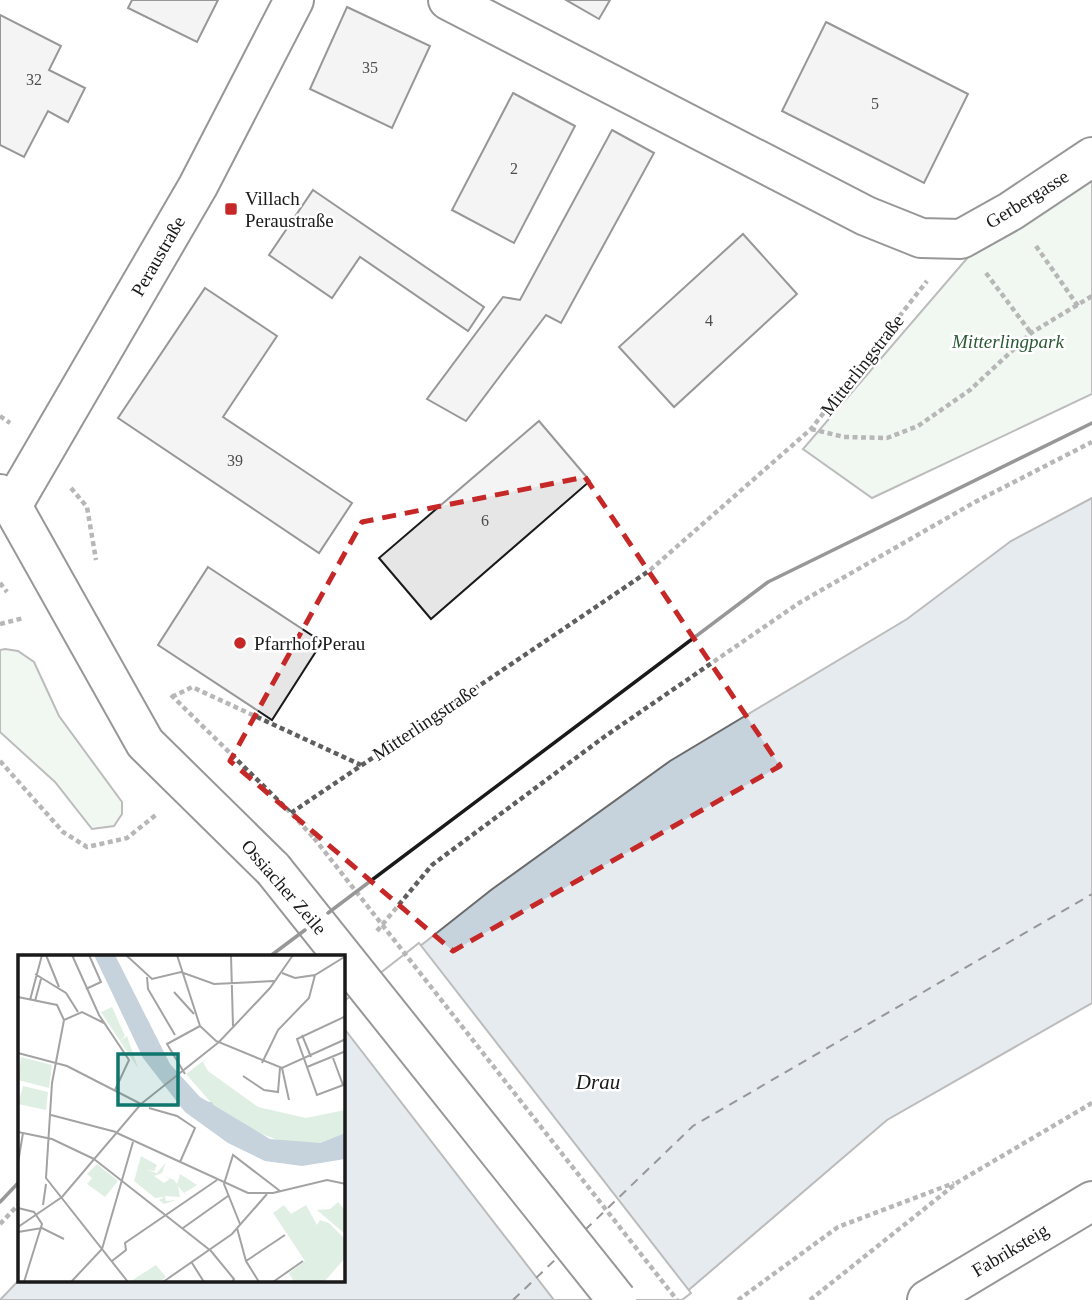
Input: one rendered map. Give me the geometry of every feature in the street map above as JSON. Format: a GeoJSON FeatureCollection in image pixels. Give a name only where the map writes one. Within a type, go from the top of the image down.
{"type":"FeatureCollection","features":[{"type":"Feature","properties":{"kind":"street","name":"Peraustraße"},"geometry":{"type":"LineString","coordinates":[[6,500],[198,186],[294,0]]}},
{"type":"Feature","properties":{"kind":"street"},"geometry":{"type":"LineString","coordinates":[[448,0],[866,216],[920,238],[961,239]]}},
{"type":"Feature","properties":{"kind":"street","name":"Gerbergasse"},"geometry":{"type":"LineString","coordinates":[[961,239],[1011,211],[1092,157]]}},
{"type":"Feature","properties":{"kind":"street","name":"Ossiacher Zeile"},"geometry":{"type":"LineString","coordinates":[[6,500],[145,743],[274,869],[342,955]]}},
{"type":"Feature","properties":{"kind":"street","name":"Ossiacher Zeile"},"geometry":{"type":"LineString","coordinates":[[345,958],[617,1300]]}},
{"type":"Feature","properties":{"kind":"street","name":"Fabriksteig"},"geometry":{"type":"LineString","coordinates":[[927,1300],[1092,1201]]}},
{"type":"Feature","properties":{"kind":"path"},"geometry":{"type":"LineString","coordinates":[[1011,211],[1078,306]]}},
{"type":"Feature","properties":{"kind":"path"},"geometry":{"type":"LineString","coordinates":[[961,239],[1031,332]]}},
{"type":"Feature","properties":{"kind":"path","name":"Mitterlingstraße"},"geometry":{"type":"LineString","coordinates":[[291,813],[649,571],[811,429],[961,239]]}},
{"type":"Feature","properties":{"kind":"path"},"geometry":{"type":"LineString","coordinates":[[811,429],[844,437],[887,439],[918,426],[970,390],[1031,332],[1092,296]]}},
{"type":"Feature","properties":{"kind":"path"},"geometry":{"type":"LineString","coordinates":[[0,416],[7,421]]}},
{"type":"Feature","properties":{"kind":"path"},"geometry":{"type":"LineString","coordinates":[[374,935],[432,865],[593,745],[799,603],[975,502],[1092,442]]}},
{"type":"Feature","properties":{"kind":"path"},"geometry":{"type":"LineString","coordinates":[[87,507],[97,566]]}},
{"type":"Feature","properties":{"kind":"path"},"geometry":{"type":"LineString","coordinates":[[0,624],[25,618]]}},
{"type":"Feature","properties":{"kind":"path"},"geometry":{"type":"LineString","coordinates":[[165,685],[172,697],[314,838],[677,1300]]}},
{"type":"Feature","properties":{"kind":"path"},"geometry":{"type":"LineString","coordinates":[[172,697],[192,687],[361,765]]}},
{"type":"Feature","properties":{"kind":"path"},"geometry":{"type":"LineString","coordinates":[[0,761],[63,832],[87,847],[127,838],[158,813]]}},
{"type":"Feature","properties":{"kind":"path"},"geometry":{"type":"LineString","coordinates":[[810,1300],[958,1182],[1092,1102]]}},
{"type":"Feature","properties":{"kind":"path"},"geometry":{"type":"LineString","coordinates":[[738,1300],[838,1227],[958,1182]]}},
{"type":"Feature","properties":{"kind":"path"},"geometry":{"type":"LineString","coordinates":[[0,1224],[18,1206]]}},
{"type":"Feature","properties":{"kind":"highlighted area"},"geometry":{"type":"Polygon","coordinates":[[[585,477],[780,766],[453,951],[230,761],[362,522],[585,477]]]}},
{"type":"Feature","properties":{"kind":"green space","name":"Mitterlingpark"},"geometry":{"type":"Polygon","coordinates":[[[1092,171],[1092,394],[872,498],[803,449],[969,256],[1092,171]]]}},
{"type":"Feature","properties":{"kind":"green space"},"geometry":{"type":"Polygon","coordinates":[[[0,650],[18,651],[34,662],[59,716],[122,802],[122,814],[114,826],[92,829],[55,782],[0,732],[0,650]]]}},
{"type":"Feature","properties":{"kind":"water","name":"Drau"},"geometry":{"type":"Polygon","coordinates":[[[1092,498],[1092,1003],[887,1120],[677,1300],[0,1300],[18,1281],[345,1282],[345,1005],[491,890],[670,761],[907,619],[1011,541],[1092,498]]]}},
{"type":"Feature","properties":{"kind":"pier"},"geometry":{"type":"Polygon","coordinates":[[[419,943],[691,1293],[682,1300],[554,1300],[345,1030],[345,1000],[419,943]]]}},
{"type":"Feature","properties":{"kind":"building"},"geometry":{"type":"Polygon","coordinates":[[[132,0],[218,0],[197,42],[128,8],[132,0]]]}},
{"type":"Feature","properties":{"kind":"building"},"geometry":{"type":"Polygon","coordinates":[[[566,0],[610,0],[599,19],[566,0]]]}},
{"type":"Feature","properties":{"kind":"building"},"geometry":{"type":"Polygon","coordinates":[[[347,7],[430,46],[392,128],[310,89],[347,7]]]}},
{"type":"Feature","properties":{"kind":"building"},"geometry":{"type":"Polygon","coordinates":[[[0,15],[61,46],[49,70],[85,88],[68,122],[48,111],[24,157],[0,145],[0,15]]]}},
{"type":"Feature","properties":{"kind":"building"},"geometry":{"type":"Polygon","coordinates":[[[826,22],[968,94],[924,183],[782,111],[826,22]]]}},
{"type":"Feature","properties":{"kind":"building"},"geometry":{"type":"Polygon","coordinates":[[[513,93],[575,126],[514,243],[452,210],[513,93]]]}},
{"type":"Feature","properties":{"kind":"building"},"geometry":{"type":"Polygon","coordinates":[[[612,130],[654,153],[561,323],[546,315],[466,421],[427,399],[503,297],[520,300],[612,130]]]}},
{"type":"Feature","properties":{"kind":"building"},"geometry":{"type":"Polygon","coordinates":[[[313,190],[484,307],[468,331],[360,257],[332,298],[269,255],[313,190]]]}},
{"type":"Feature","properties":{"kind":"building"},"geometry":{"type":"Polygon","coordinates":[[[743,234],[797,294],[674,407],[619,347],[743,234]]]}},
{"type":"Feature","properties":{"kind":"building"},"geometry":{"type":"Polygon","coordinates":[[[205,288],[277,336],[223,417],[352,503],[319,553],[118,418],[205,288]]]}},
{"type":"Feature","properties":{"kind":"building"},"geometry":{"type":"Polygon","coordinates":[[[539,421],[590,481],[431,619],[379,558],[539,421]]]}},
{"type":"Feature","properties":{"kind":"building","name":"Pfarrhof Perau"},"geometry":{"type":"Polygon","coordinates":[[[208,567],[322,642],[272,720],[158,645],[208,567]]]}},
{"type":"Feature","properties":{"kind":"ferry route"},"geometry":{"type":"LineString","coordinates":[[585,1230],[693,1126],[1092,894]]}},
{"type":"Feature","properties":{"kind":"ferry route"},"geometry":{"type":"LineString","coordinates":[[513,1300],[559,1256]]}},
{"type":"Feature","properties":{"kind":"wall"},"geometry":{"type":"LineString","coordinates":[[328,913],[768,582],[1092,423]]}},
{"type":"Feature","properties":{"kind":"wall"},"geometry":{"type":"LineString","coordinates":[[272,955],[305,930]]}},
{"type":"Feature","properties":{"kind":"wall"},"geometry":{"type":"LineString","coordinates":[[0,1202],[18,1183]]}},
{"type":"Feature","properties":{"kind":"place","name":"Villach Peraustraße"},"geometry":{"type":"Point","coordinates":[231,209]}},
{"type":"Feature","properties":{"kind":"place","name":"Pfarrhof Perau"},"geometry":{"type":"Point","coordinates":[240,643]}}]}
